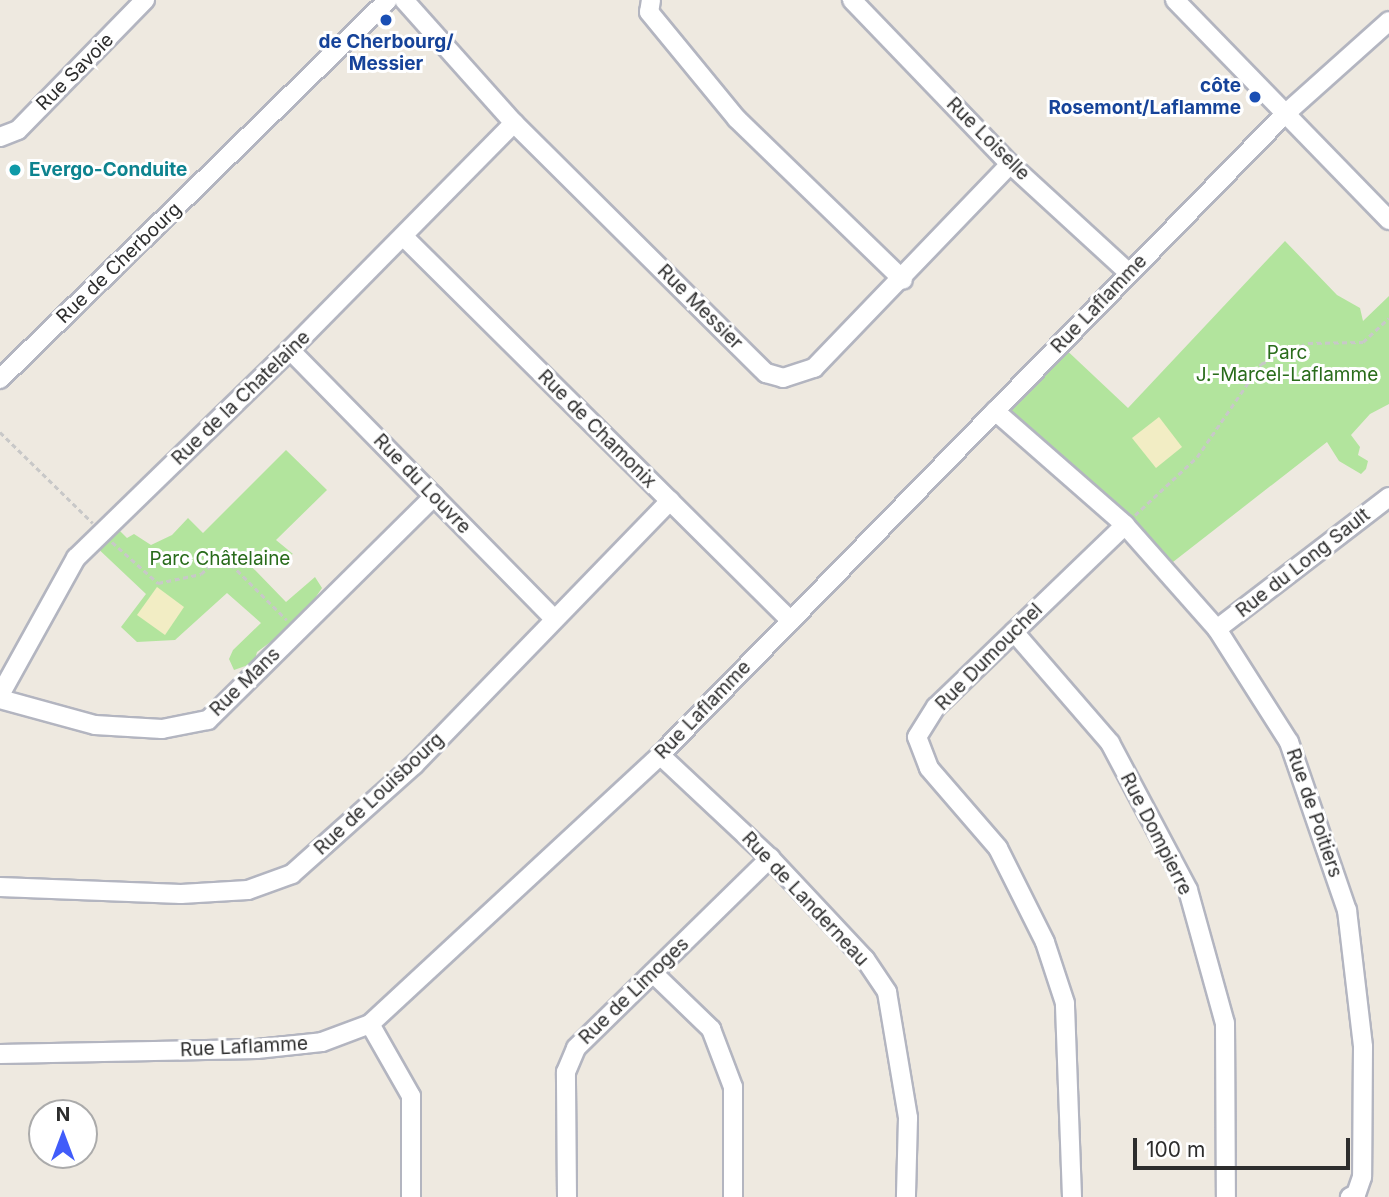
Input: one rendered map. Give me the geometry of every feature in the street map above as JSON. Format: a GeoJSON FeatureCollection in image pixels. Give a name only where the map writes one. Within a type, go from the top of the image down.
{"type":"FeatureCollection","features":[{"type":"Feature","properties":{"kind":"street","name":"Rue Savoie"},"geometry":{"type":"LineString","coordinates":[[0,137],[18,130],[145,0]]}},
{"type":"Feature","properties":{"kind":"street","name":"Rue de Cherbourg"},"geometry":{"type":"LineString","coordinates":[[0,379],[388,0]]}},
{"type":"Feature","properties":{"kind":"street","name":"Rue Messier"},"geometry":{"type":"LineString","coordinates":[[404,0],[514,123],[766,373],[783,378],[814,368],[903,280],[1010,164]]}},
{"type":"Feature","properties":{"kind":"street"},"geometry":{"type":"LineString","coordinates":[[651,0],[649,12],[737,119],[903,280]]}},
{"type":"Feature","properties":{"kind":"street","name":"Rue Loiselle"},"geometry":{"type":"LineString","coordinates":[[852,0],[1010,164],[1129,273]]}},
{"type":"Feature","properties":{"kind":"street"},"geometry":{"type":"LineString","coordinates":[[1175,0],[1389,220]]}},
{"type":"Feature","properties":{"kind":"street","name":"Rue Laflamme"},"geometry":{"type":"LineString","coordinates":[[0,1054],[257,1049],[322,1042],[370,1024],[660,755],[1284,115],[1389,21]]}},
{"type":"Feature","properties":{"kind":"street","name":"Rue de la Chatelaine"},"geometry":{"type":"LineString","coordinates":[[0,697],[76,558],[404,237],[514,123]]}},
{"type":"Feature","properties":{"kind":"street","name":"Rue de Chamonix"},"geometry":{"type":"LineString","coordinates":[[404,237],[791,621]]}},
{"type":"Feature","properties":{"kind":"street","name":"Rue du Louvre"},"geometry":{"type":"LineString","coordinates":[[290,350],[553,618]]}},
{"type":"Feature","properties":{"kind":"street","name":"Rue de Poitiers"},"geometry":{"type":"LineString","coordinates":[[995,411],[1125,524],[1217,629],[1289,742],[1347,910],[1363,1048],[1362,1177],[1356,1194],[1350,1197]]}},
{"type":"Feature","properties":{"kind":"street","name":"Rue Mans"},"geometry":{"type":"LineString","coordinates":[[0,697],[95,725],[162,729],[208,720],[434,496]]}},
{"type":"Feature","properties":{"kind":"street","name":"Rue du Long Sault"},"geometry":{"type":"LineString","coordinates":[[1217,629],[1389,497]]}},
{"type":"Feature","properties":{"kind":"street","name":"Rue de Louisbourg"},"geometry":{"type":"LineString","coordinates":[[0,887],[181,894],[248,890],[292,874],[414,765],[553,618],[670,501]]}},
{"type":"Feature","properties":{"kind":"street","name":"Rue Dumouchel"},"geometry":{"type":"LineString","coordinates":[[1072,1197],[1065,1003],[1045,942],[998,848],[929,768],[917,737],[936,707],[1125,524]]}},
{"type":"Feature","properties":{"kind":"street","name":"Rue Dompierre"},"geometry":{"type":"LineString","coordinates":[[1014,632],[1110,743],[1188,890],[1225,1023],[1226,1197]]}},
{"type":"Feature","properties":{"kind":"street","name":"Rue de Landerneau"},"geometry":{"type":"LineString","coordinates":[[660,755],[770,858],[864,959],[887,992],[908,1118],[906,1197]]}},
{"type":"Feature","properties":{"kind":"street","name":"Rue de Limoges"},"geometry":{"type":"LineString","coordinates":[[567,1197],[566,1072],[576,1048],[770,858]]}},
{"type":"Feature","properties":{"kind":"street"},"geometry":{"type":"LineString","coordinates":[[653,973],[711,1029],[733,1087],[733,1197]]}},
{"type":"Feature","properties":{"kind":"street"},"geometry":{"type":"LineString","coordinates":[[370,1024],[411,1096],[411,1197]]}},
{"type":"Feature","properties":{"kind":"path"},"geometry":{"type":"LineString","coordinates":[[1125,524],[1197,457],[1261,364],[1308,343],[1363,342],[1389,318]]}},
{"type":"Feature","properties":{"kind":"path"},"geometry":{"type":"LineString","coordinates":[[0,432],[158,583],[201,574],[216,560],[231,564],[298,631]]}},
{"type":"Feature","properties":{"kind":"green space","name":"Parc J.-Marcel-Laflamme"},"geometry":{"type":"Polygon","coordinates":[[[1285,241],[1337,295],[1360,308],[1363,321],[1389,296],[1389,404],[1370,414],[1351,435],[1360,447],[1358,455],[1368,461],[1366,469],[1361,474],[1339,461],[1327,442],[1164,569],[995,411],[1060,344],[1128,408],[1285,241]]]}},
{"type":"Feature","properties":{"kind":"green space","name":"Parc Châtelaine"},"geometry":{"type":"Polygon","coordinates":[[[286,450],[327,490],[276,540],[293,554],[272,560],[265,551],[250,565],[286,602],[315,577],[322,588],[283,645],[276,638],[257,652],[254,663],[234,670],[229,659],[233,650],[261,623],[227,593],[175,640],[137,642],[121,627],[146,594],[92,543],[112,523],[127,538],[134,534],[151,545],[172,535],[188,518],[203,533],[286,450]]]}},
{"type":"Feature","properties":{"kind":"sand"},"geometry":{"type":"Polygon","coordinates":[[[1159,417],[1182,447],[1156,468],[1132,438],[1159,417]]]}},
{"type":"Feature","properties":{"kind":"sand"},"geometry":{"type":"Polygon","coordinates":[[[157,587],[184,607],[165,635],[137,615],[157,587]]]}},
{"type":"Feature","properties":{"kind":"place","name":"de Cherbourg/ Messier"},"geometry":{"type":"Point","coordinates":[386,20]}},
{"type":"Feature","properties":{"kind":"place","name":"côte Rosemont/Laflamme"},"geometry":{"type":"Point","coordinates":[1255,97]}},
{"type":"Feature","properties":{"kind":"place","name":"Evergo-Conduite"},"geometry":{"type":"Point","coordinates":[15,170]}}]}
